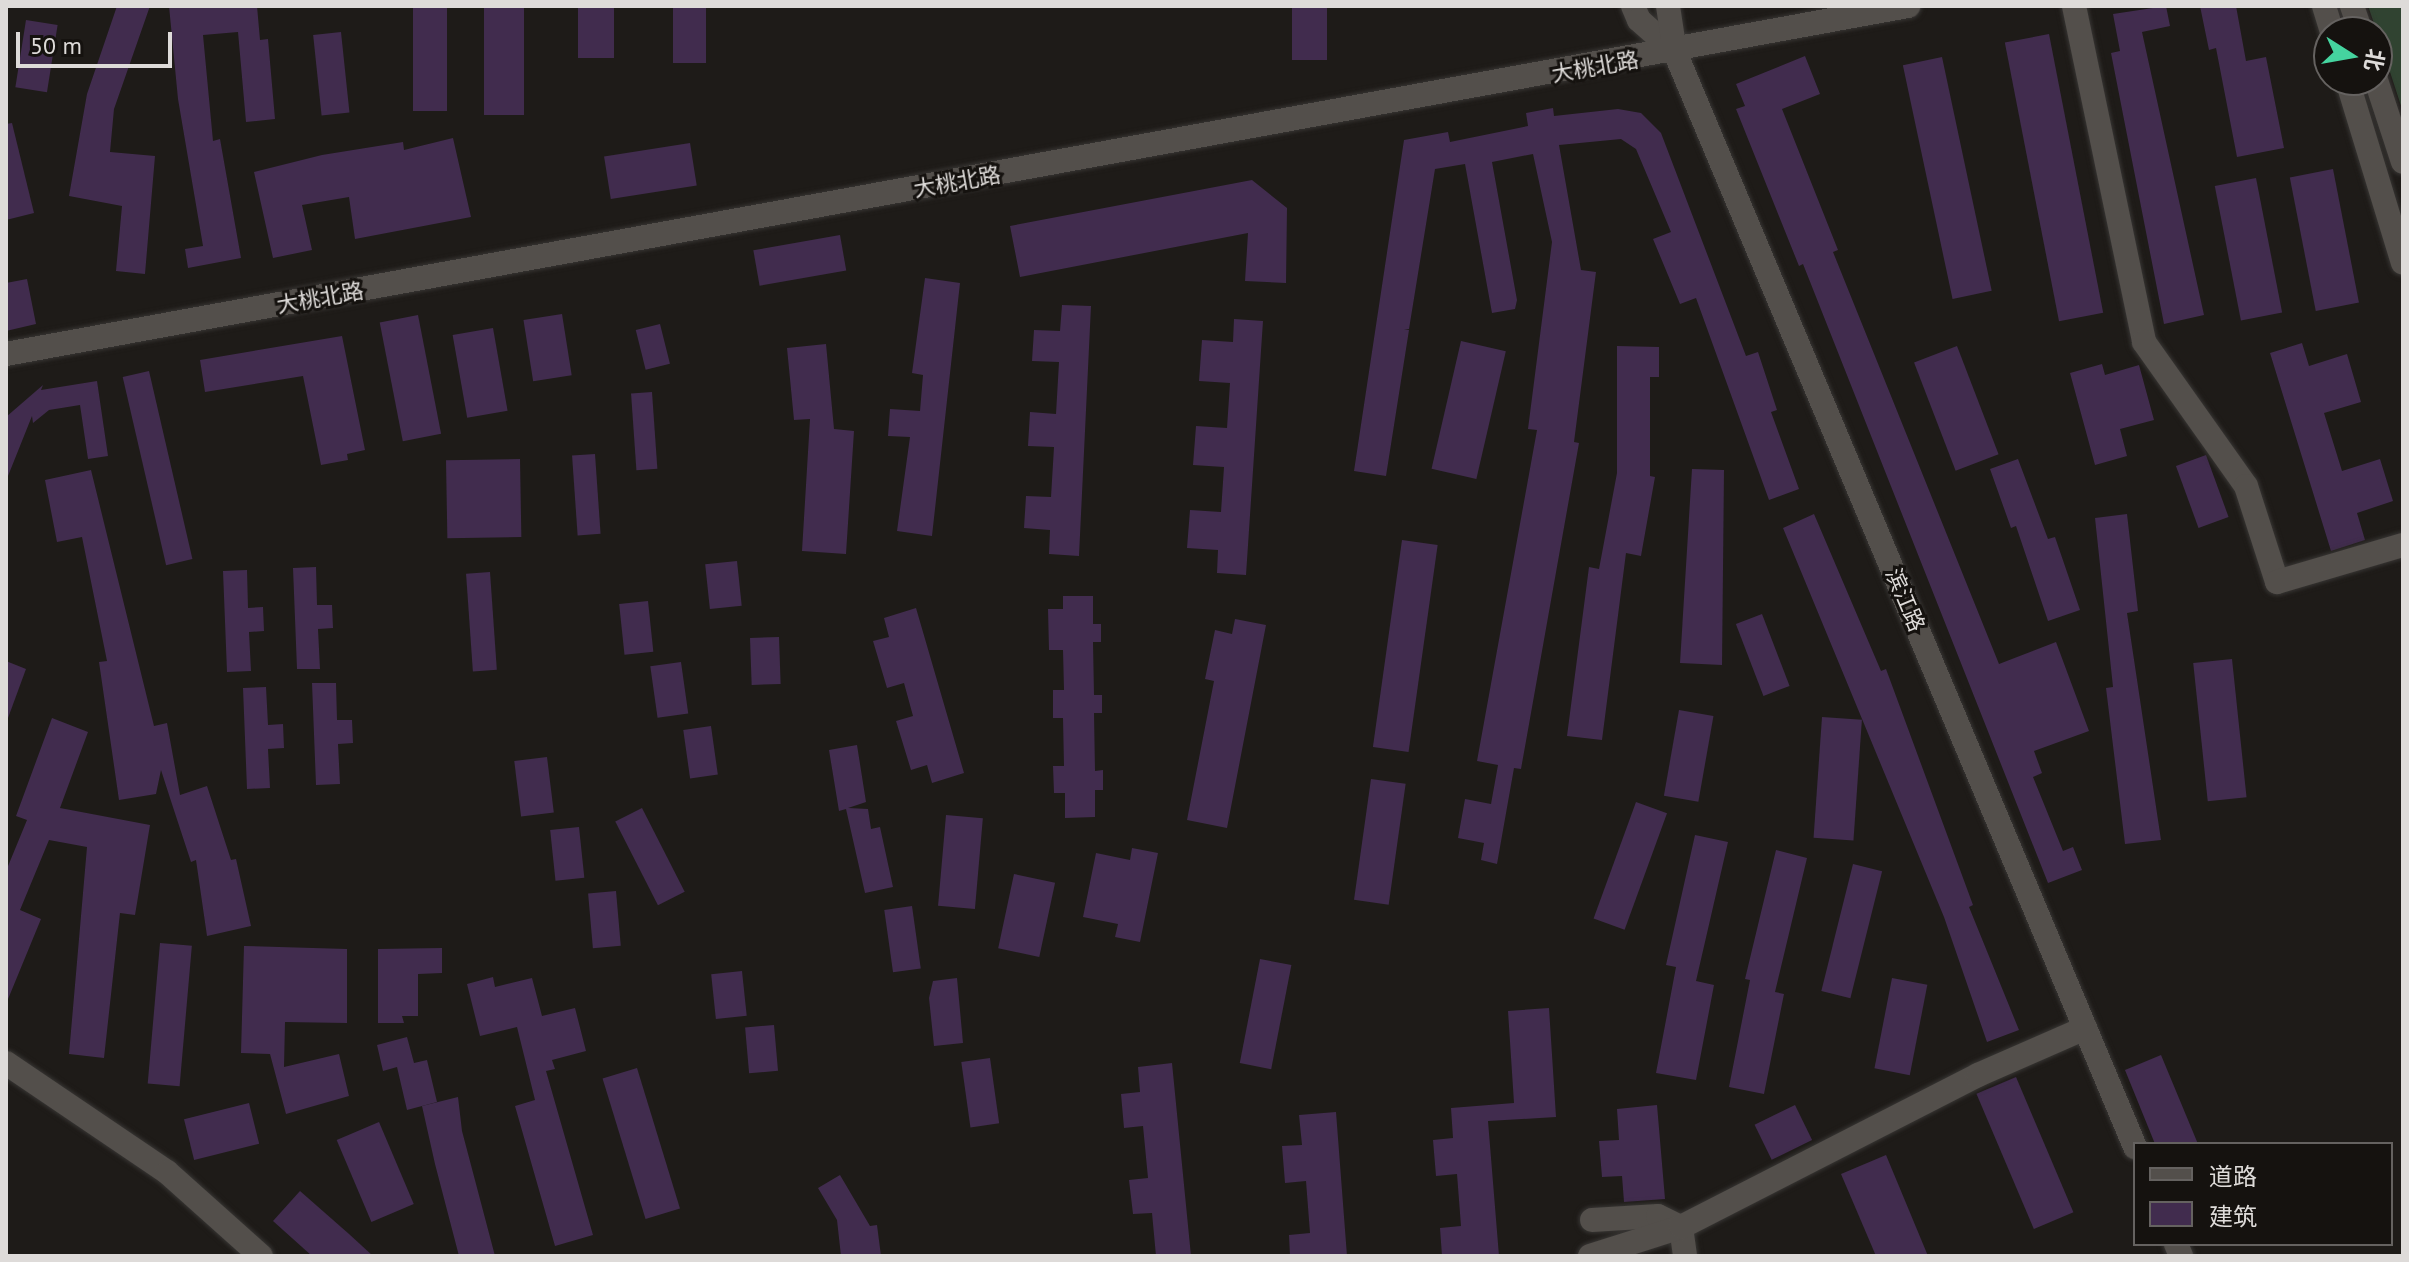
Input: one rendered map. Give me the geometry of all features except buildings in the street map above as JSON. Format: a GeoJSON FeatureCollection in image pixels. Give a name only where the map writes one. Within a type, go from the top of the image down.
{"type":"FeatureCollection","features":[{"type":"Feature","properties":{"kind":"street","name":"滨江路"},"geometry":{"type":"LineString","coordinates":[[1633,6],[1639,20],[1675,52]]}},
{"type":"Feature","properties":{"kind":"street","name":"滨江路"},"geometry":{"type":"LineString","coordinates":[[1668,6],[1675,52],[2133,1142]]}},
{"type":"Feature","properties":{"kind":"street","name":"大桃北路"},"geometry":{"type":"LineString","coordinates":[[6,354],[1675,52],[1908,6]]}},
{"type":"Feature","properties":{"kind":"street"},"geometry":{"type":"LineString","coordinates":[[2074,6],[2144,342],[2246,486],[2277,582],[2403,545]]}},
{"type":"Feature","properties":{"kind":"street"},"geometry":{"type":"LineString","coordinates":[[2352,96],[2403,263]]}},
{"type":"Feature","properties":{"kind":"street"},"geometry":{"type":"LineString","coordinates":[[2381,96],[2403,162]]}},
{"type":"Feature","properties":{"kind":"street"},"geometry":{"type":"LineString","coordinates":[[1590,1256],[1681,1227],[1978,1075],[2085,1028]]}},
{"type":"Feature","properties":{"kind":"street"},"geometry":{"type":"LineString","coordinates":[[6,1063],[167,1172],[261,1256]]}},
{"type":"Feature","properties":{"kind":"street"},"geometry":{"type":"LineString","coordinates":[[1592,1220],[1658,1216],[1681,1227]]}},
{"type":"Feature","properties":{"kind":"street"},"geometry":{"type":"LineString","coordinates":[[1681,1227],[1685,1256]]}},
{"type":"Feature","properties":{"kind":"green space"},"geometry":{"type":"Polygon","coordinates":[[[2368,6],[2403,6],[2403,112],[2393,81],[2393,16],[2371,16],[2368,6]]]}}]}
